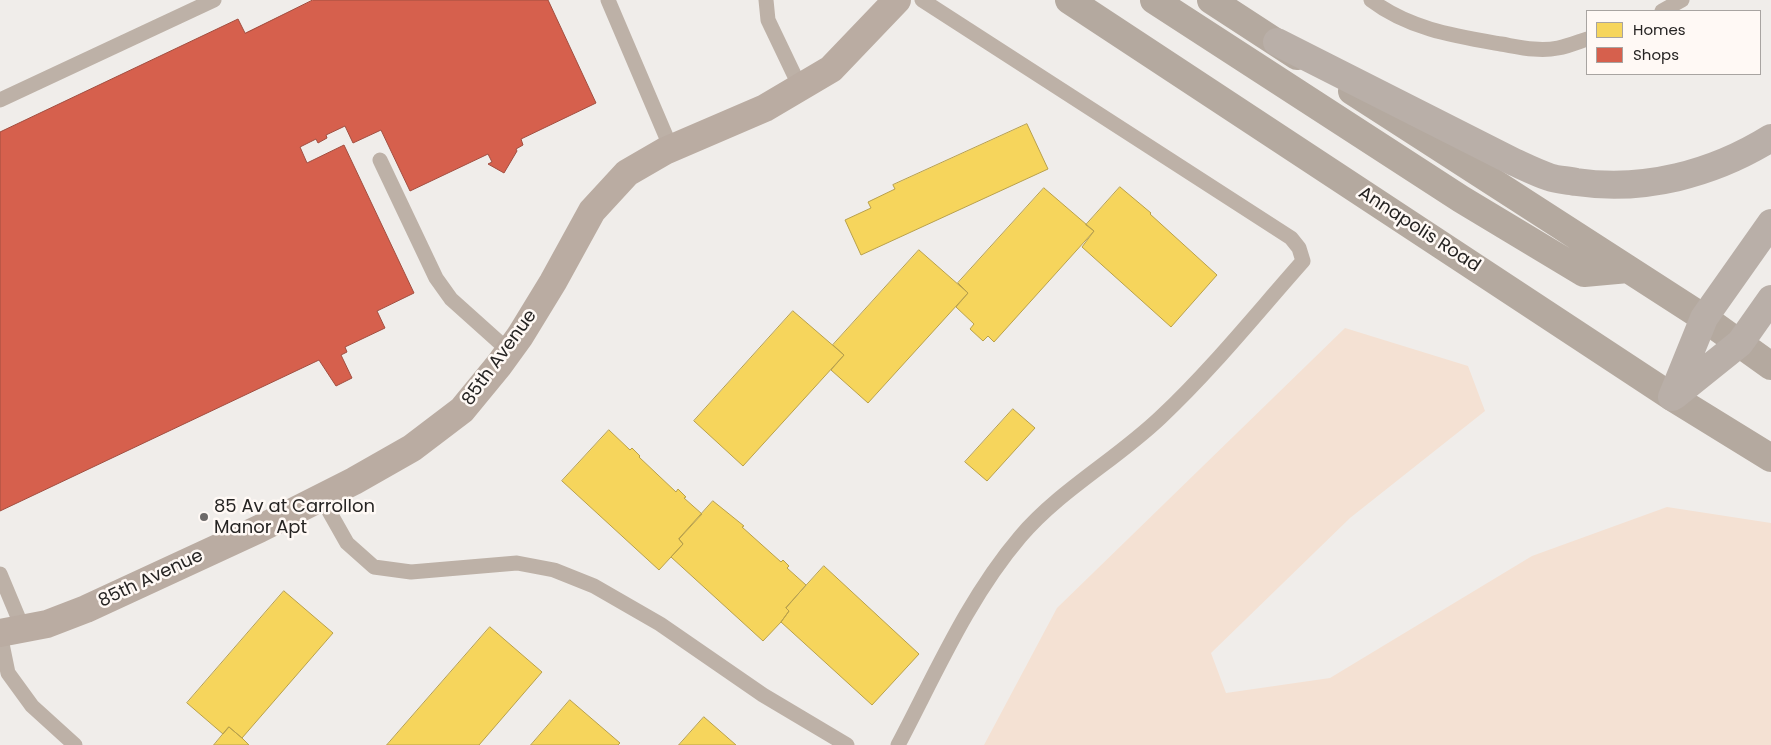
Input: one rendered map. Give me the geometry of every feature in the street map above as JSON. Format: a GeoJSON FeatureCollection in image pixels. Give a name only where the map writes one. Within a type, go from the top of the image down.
{"type":"FeatureCollection","features":[{"type":"Feature","properties":{"kind":"highway"},"geometry":{"type":"LineString","coordinates":[[1277,42],[1514,162],[1550,178],[1587,183],[1626,185],[1658,182],[1704,169],[1746,153],[1771,138]]}},
{"type":"Feature","properties":{"kind":"highway"},"geometry":{"type":"LineString","coordinates":[[1672,397],[1704,318],[1771,223]]}},
{"type":"Feature","properties":{"kind":"highway"},"geometry":{"type":"LineString","coordinates":[[1672,397],[1740,343],[1771,299]]}},
{"type":"Feature","properties":{"kind":"main road","name":"Annapolis Road"},"geometry":{"type":"LineString","coordinates":[[1069,0],[1672,397],[1771,458]]}},
{"type":"Feature","properties":{"kind":"main road"},"geometry":{"type":"LineString","coordinates":[[1154,0],[1461,199],[1584,273],[1628,269]]}},
{"type":"Feature","properties":{"kind":"main road"},"geometry":{"type":"LineString","coordinates":[[1211,0],[1704,318],[1771,366]]}},
{"type":"Feature","properties":{"kind":"street","name":"85th Avenue"},"geometry":{"type":"LineString","coordinates":[[8,632],[47,624],[86,610],[322,497],[412,448],[462,410],[509,351],[553,282],[592,211],[606,193],[626,173],[671,148],[765,108],[832,69],[898,0]]}},
{"type":"Feature","properties":{"kind":"lane"},"geometry":{"type":"LineString","coordinates":[[0,100],[214,0]]}},
{"type":"Feature","properties":{"kind":"lane"},"geometry":{"type":"LineString","coordinates":[[608,0],[671,148]]}},
{"type":"Feature","properties":{"kind":"lane"},"geometry":{"type":"LineString","coordinates":[[766,0],[768,20],[800,87]]}},
{"type":"Feature","properties":{"kind":"lane"},"geometry":{"type":"LineString","coordinates":[[898,745],[975,600],[1020,537],[1066,493],[1159,419],[1201,377],[1303,261],[1299,248],[1291,238],[922,0]]}},
{"type":"Feature","properties":{"kind":"lane"},"geometry":{"type":"LineString","coordinates":[[1371,0],[1415,23],[1458,37],[1531,49],[1557,48],[1586,39]]}},
{"type":"Feature","properties":{"kind":"lane"},"geometry":{"type":"LineString","coordinates":[[1664,10],[1682,0]]}},
{"type":"Feature","properties":{"kind":"lane"},"geometry":{"type":"LineString","coordinates":[[380,160],[436,278],[451,299],[509,351]]}},
{"type":"Feature","properties":{"kind":"lane"},"geometry":{"type":"LineString","coordinates":[[322,497],[347,543],[374,567],[411,572],[517,563],[554,570],[594,586],[660,624],[763,695],[847,745]]}},
{"type":"Feature","properties":{"kind":"lane"},"geometry":{"type":"LineString","coordinates":[[0,574],[8,632],[8,674],[32,706],[75,745]]}},
{"type":"Feature","properties":{"kind":"shaded area"},"geometry":{"type":"Polygon","coordinates":[[[1345,328],[1468,366],[1485,411],[1350,518],[1211,653],[1226,693],[1330,678],[1532,556],[1667,507],[1771,523],[1771,745],[984,745],[1057,608],[1345,328]]]}},
{"type":"Feature","properties":{"kind":"building: Homes"},"geometry":{"type":"Polygon","coordinates":[[[1027,124],[1048,169],[861,255],[845,220],[871,208],[868,202],[895,189],[893,185],[1027,124]]]}},
{"type":"Feature","properties":{"kind":"building: Homes"},"geometry":{"type":"Polygon","coordinates":[[[1120,187],[1151,213],[1217,275],[1171,327],[1082,247],[1094,231],[1086,225],[1120,187]]]}},
{"type":"Feature","properties":{"kind":"building: Homes"},"geometry":{"type":"Polygon","coordinates":[[[1044,188],[1094,231],[994,342],[988,336],[983,341],[970,329],[974,324],[956,307],[968,293],[958,283],[1044,188]]]}},
{"type":"Feature","properties":{"kind":"building: Homes"},"geometry":{"type":"Polygon","coordinates":[[[919,250],[968,293],[868,403],[831,370],[844,355],[833,345],[919,250]]]}},
{"type":"Feature","properties":{"kind":"building: Homes"},"geometry":{"type":"Polygon","coordinates":[[[793,311],[844,355],[743,466],[694,421],[793,311]]]}},
{"type":"Feature","properties":{"kind":"building: Homes"},"geometry":{"type":"Polygon","coordinates":[[[1013,409],[1035,428],[987,481],[965,462],[1013,409]]]}},
{"type":"Feature","properties":{"kind":"building: Homes"},"geometry":{"type":"Polygon","coordinates":[[[609,430],[630,450],[632,448],[676,492],[678,489],[686,497],[684,498],[702,514],[679,539],[683,544],[659,570],[562,481],[609,430]]]}},
{"type":"Feature","properties":{"kind":"building: Homes"},"geometry":{"type":"Polygon","coordinates":[[[713,501],[744,526],[742,527],[781,562],[783,560],[789,566],[787,568],[806,585],[786,608],[789,611],[781,622],[763,641],[671,557],[683,544],[679,539],[713,501]]]}},
{"type":"Feature","properties":{"kind":"building: Homes"},"geometry":{"type":"Polygon","coordinates":[[[824,566],[919,654],[872,705],[781,622],[789,611],[786,608],[824,566]]]}},
{"type":"Feature","properties":{"kind":"building: Homes"},"geometry":{"type":"Polygon","coordinates":[[[284,591],[333,633],[242,738],[229,727],[223,734],[187,703],[284,591]]]}},
{"type":"Feature","properties":{"kind":"building: Homes"},"geometry":{"type":"Polygon","coordinates":[[[490,627],[542,672],[479,745],[387,745],[490,627]]]}},
{"type":"Feature","properties":{"kind":"building: Homes"},"geometry":{"type":"Polygon","coordinates":[[[570,700],[620,743],[618,745],[531,745],[570,700]]]}},
{"type":"Feature","properties":{"kind":"building: Homes"},"geometry":{"type":"Polygon","coordinates":[[[704,717],[736,745],[679,745],[704,717]]]}},
{"type":"Feature","properties":{"kind":"building: Homes"},"geometry":{"type":"Polygon","coordinates":[[[229,727],[242,738],[249,745],[214,745],[229,727]]]}},
{"type":"Feature","properties":{"kind":"building: Shops"},"geometry":{"type":"Polygon","coordinates":[[[313,0],[548,0],[596,103],[521,139],[523,145],[516,149],[517,151],[504,173],[488,164],[492,162],[488,154],[410,191],[381,130],[353,143],[345,126],[326,135],[327,138],[318,143],[316,139],[300,147],[307,163],[344,145],[414,293],[377,311],[385,328],[345,347],[347,352],[341,355],[352,378],[336,386],[319,360],[0,511],[0,132],[238,19],[245,33],[313,0]]]}},
{"type":"Feature","properties":{"kind":"place","name":"85 Av at Carrollon Manor Apt"},"geometry":{"type":"Point","coordinates":[204,517]}}]}
